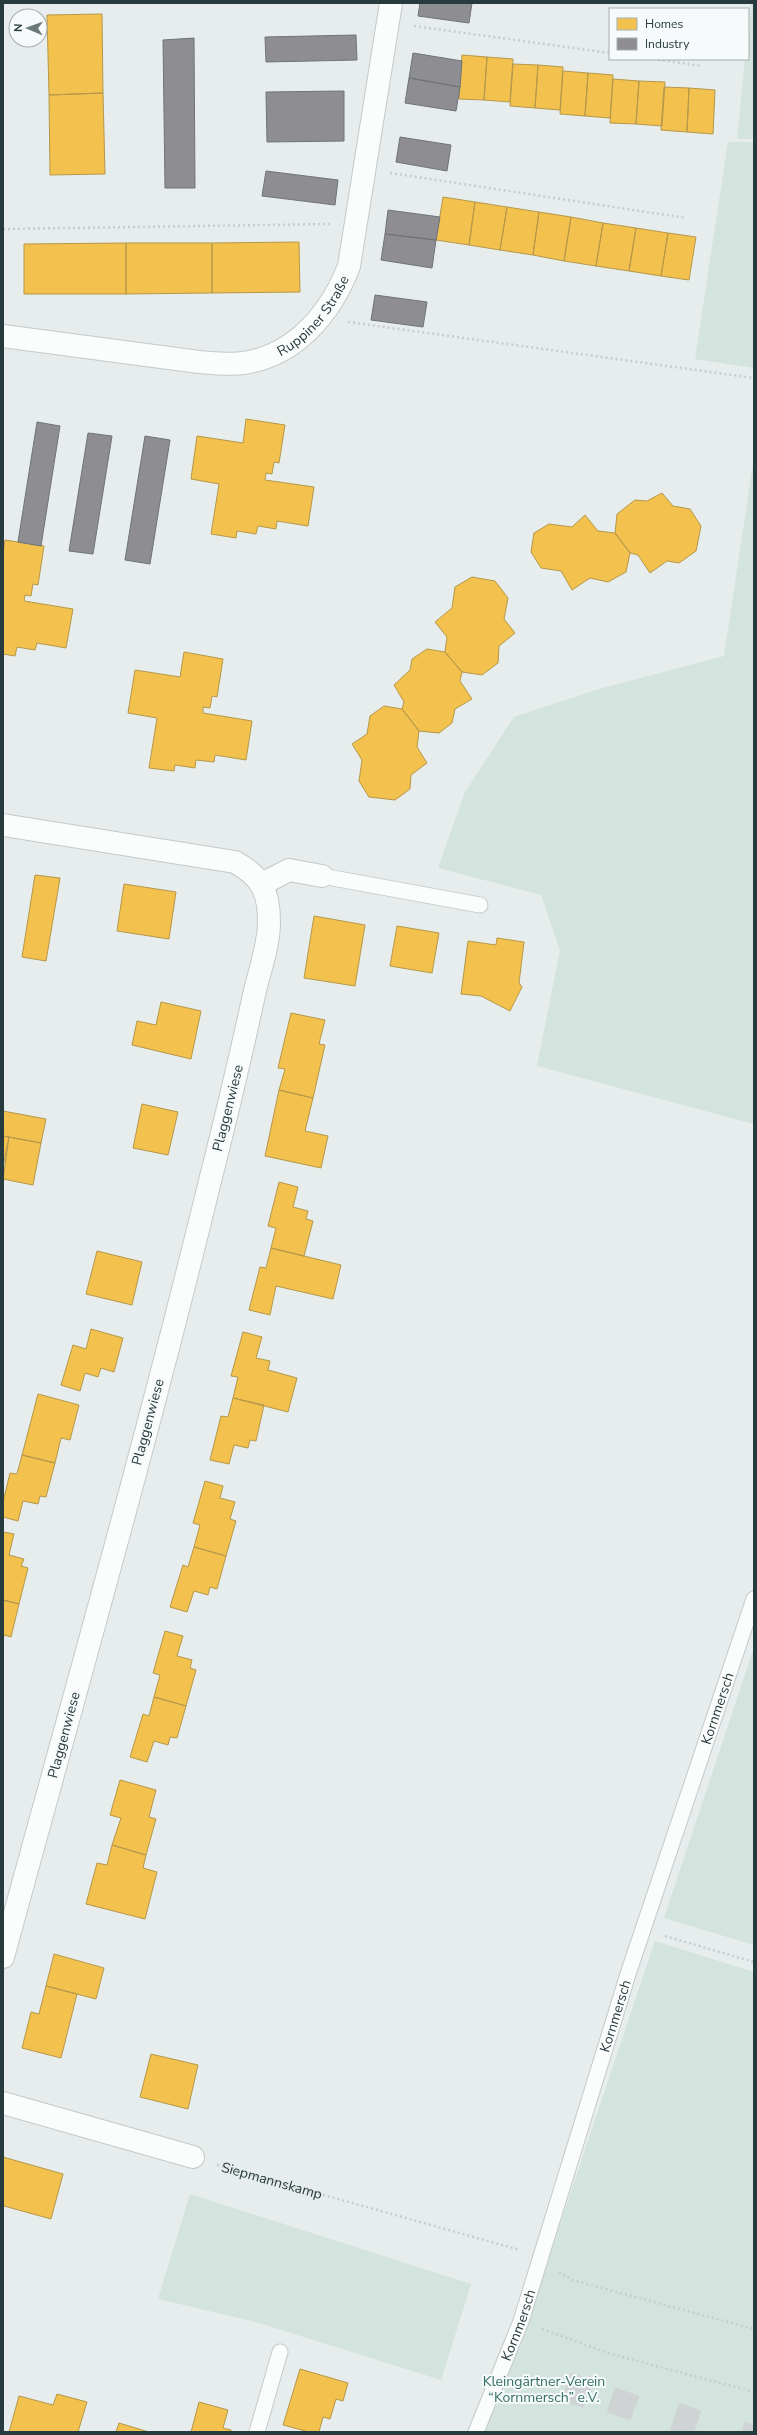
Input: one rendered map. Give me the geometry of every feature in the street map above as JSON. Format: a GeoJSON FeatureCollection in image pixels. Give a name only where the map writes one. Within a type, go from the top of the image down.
{"type":"FeatureCollection","features":[{"type":"Feature","properties":{"kind":"street","name":"Ruppiner Straße"},"geometry":{"type":"LineString","coordinates":[[3,336],[199,362],[230,364],[257,360],[283,349],[303,335],[320,318],[343,282],[349,266],[366,169],[390,13]]}},
{"type":"Feature","properties":{"kind":"street","name":"Plaggenwiese"},"geometry":{"type":"LineString","coordinates":[[3,825],[235,862],[249,870],[262,884],[268,901],[269,927],[243,1045],[127,1504],[3,1957]]}},
{"type":"Feature","properties":{"kind":"street"},"geometry":{"type":"LineString","coordinates":[[262,884],[289,870],[322,876]]}},
{"type":"Feature","properties":{"kind":"street"},"geometry":{"type":"LineString","coordinates":[[3,2103],[193,2157]]}},
{"type":"Feature","properties":{"kind":"lane"},"geometry":{"type":"LineString","coordinates":[[322,876],[480,906]]}},
{"type":"Feature","properties":{"kind":"lane","name":"Kornmersch"},"geometry":{"type":"LineString","coordinates":[[476,2432],[521,2321],[626,1978],[644,1929],[754,1599]]}},
{"type":"Feature","properties":{"kind":"lane"},"geometry":{"type":"LineString","coordinates":[[257,2432],[280,2352]]}},
{"type":"Feature","properties":{"kind":"path"},"geometry":{"type":"LineString","coordinates":[[390,13],[609,53]]}},
{"type":"Feature","properties":{"kind":"path"},"geometry":{"type":"LineString","coordinates":[[660,60],[702,66]]}},
{"type":"Feature","properties":{"kind":"path"},"geometry":{"type":"LineString","coordinates":[[366,169],[686,218]]}},
{"type":"Feature","properties":{"kind":"path"},"geometry":{"type":"LineString","coordinates":[[3,229],[232,224],[357,224]]}},
{"type":"Feature","properties":{"kind":"path"},"geometry":{"type":"LineString","coordinates":[[320,318],[754,378]]}},
{"type":"Feature","properties":{"kind":"path"},"geometry":{"type":"LineString","coordinates":[[644,1929],[754,1962]]}},
{"type":"Feature","properties":{"kind":"path","name":"Siepmannskamp"},"geometry":{"type":"LineString","coordinates":[[193,2157],[230,2170],[519,2250],[572,2280],[754,2329]]}},
{"type":"Feature","properties":{"kind":"path"},"geometry":{"type":"LineString","coordinates":[[521,2321],[611,2354],[754,2392]]}},
{"type":"Feature","properties":{"kind":"green space"},"geometry":{"type":"Polygon","coordinates":[[[751,3],[754,3],[754,139],[737,139],[745,60],[749,60],[751,3]]]}},
{"type":"Feature","properties":{"kind":"green space"},"geometry":{"type":"Polygon","coordinates":[[[728,142],[754,142],[754,368],[695,359],[728,142]]]}},
{"type":"Feature","properties":{"kind":"green space"},"geometry":{"type":"Polygon","coordinates":[[[754,457],[754,1124],[537,1066],[560,950],[541,895],[438,868],[465,792],[514,717],[599,689],[724,656],[754,457]]]}},
{"type":"Feature","properties":{"kind":"green space"},"geometry":{"type":"Polygon","coordinates":[[[754,1648],[754,1945],[664,1918],[754,1648]]]}},
{"type":"Feature","properties":{"kind":"green space","name":"Kleingärtner-Verein “Kornmersch” e.V."},"geometry":{"type":"Polygon","coordinates":[[[655,1941],[754,1972],[754,2432],[481,2432],[542,2266],[554,2242],[655,1941]]]}},
{"type":"Feature","properties":{"kind":"green space"},"geometry":{"type":"Polygon","coordinates":[[[190,2194],[471,2284],[441,2380],[256,2322],[158,2299],[190,2194]]]}},
{"type":"Feature","properties":{"kind":"building: Homes"},"geometry":{"type":"Polygon","coordinates":[[[102,14],[103,93],[49,95],[48,15],[102,14]]]}},
{"type":"Feature","properties":{"kind":"building: Homes"},"geometry":{"type":"Polygon","coordinates":[[[462,55],[487,57],[484,100],[459,99],[462,55]]]}},
{"type":"Feature","properties":{"kind":"building: Homes"},"geometry":{"type":"Polygon","coordinates":[[[487,57],[513,59],[510,102],[484,100],[487,57]]]}},
{"type":"Feature","properties":{"kind":"building: Homes"},"geometry":{"type":"Polygon","coordinates":[[[513,64],[538,65],[535,108],[510,106],[513,64]]]}},
{"type":"Feature","properties":{"kind":"building: Homes"},"geometry":{"type":"Polygon","coordinates":[[[538,65],[563,67],[560,110],[535,108],[538,65]]]}},
{"type":"Feature","properties":{"kind":"building: Homes"},"geometry":{"type":"Polygon","coordinates":[[[563,71],[588,73],[585,116],[560,114],[563,71]]]}},
{"type":"Feature","properties":{"kind":"building: Homes"},"geometry":{"type":"Polygon","coordinates":[[[588,73],[613,75],[610,118],[585,116],[588,73]]]}},
{"type":"Feature","properties":{"kind":"building: Homes"},"geometry":{"type":"Polygon","coordinates":[[[613,79],[639,81],[636,124],[610,123],[613,79]]]}},
{"type":"Feature","properties":{"kind":"building: Homes"},"geometry":{"type":"Polygon","coordinates":[[[639,81],[665,82],[662,126],[636,124],[639,81]]]}},
{"type":"Feature","properties":{"kind":"building: Homes"},"geometry":{"type":"Polygon","coordinates":[[[664,87],[689,88],[687,132],[661,130],[664,87]]]}},
{"type":"Feature","properties":{"kind":"building: Homes"},"geometry":{"type":"Polygon","coordinates":[[[689,88],[715,90],[713,134],[687,132],[689,88]]]}},
{"type":"Feature","properties":{"kind":"building: Homes"},"geometry":{"type":"Polygon","coordinates":[[[103,93],[105,174],[50,175],[49,95],[103,93]]]}},
{"type":"Feature","properties":{"kind":"building: Homes"},"geometry":{"type":"Polygon","coordinates":[[[443,197],[475,202],[469,245],[436,240],[443,197]]]}},
{"type":"Feature","properties":{"kind":"building: Homes"},"geometry":{"type":"Polygon","coordinates":[[[475,202],[507,207],[500,250],[469,245],[475,202]]]}},
{"type":"Feature","properties":{"kind":"building: Homes"},"geometry":{"type":"Polygon","coordinates":[[[507,207],[539,212],[533,255],[500,250],[507,207]]]}},
{"type":"Feature","properties":{"kind":"building: Homes"},"geometry":{"type":"Polygon","coordinates":[[[539,212],[571,217],[564,261],[533,255],[539,212]]]}},
{"type":"Feature","properties":{"kind":"building: Homes"},"geometry":{"type":"Polygon","coordinates":[[[571,217],[603,223],[596,266],[564,261],[571,217]]]}},
{"type":"Feature","properties":{"kind":"building: Homes"},"geometry":{"type":"Polygon","coordinates":[[[603,223],[636,228],[629,271],[596,266],[603,223]]]}},
{"type":"Feature","properties":{"kind":"building: Homes"},"geometry":{"type":"Polygon","coordinates":[[[636,228],[668,233],[661,276],[629,271],[636,228]]]}},
{"type":"Feature","properties":{"kind":"building: Homes"},"geometry":{"type":"Polygon","coordinates":[[[668,233],[696,237],[689,280],[661,276],[668,233]]]}},
{"type":"Feature","properties":{"kind":"building: Homes"},"geometry":{"type":"Polygon","coordinates":[[[299,242],[300,292],[212,293],[212,243],[299,242]]]}},
{"type":"Feature","properties":{"kind":"building: Homes"},"geometry":{"type":"Polygon","coordinates":[[[126,243],[126,294],[24,294],[24,244],[126,243]]]}},
{"type":"Feature","properties":{"kind":"building: Homes"},"geometry":{"type":"Polygon","coordinates":[[[126,243],[212,243],[212,293],[126,294],[126,243]]]}},
{"type":"Feature","properties":{"kind":"building: Homes"},"geometry":{"type":"Polygon","coordinates":[[[246,419],[285,425],[279,463],[274,462],[272,474],[266,473],[265,480],[314,487],[308,526],[277,521],[276,529],[258,526],[256,534],[237,531],[236,538],[211,534],[219,484],[191,479],[197,436],[243,443],[246,419]]]}},
{"type":"Feature","properties":{"kind":"building: Homes"},"geometry":{"type":"Polygon","coordinates":[[[662,493],[673,506],[690,509],[701,526],[696,551],[679,563],[667,561],[650,573],[638,555],[630,553],[615,533],[617,514],[635,500],[647,501],[662,493]]]}},
{"type":"Feature","properties":{"kind":"building: Homes"},"geometry":{"type":"Polygon","coordinates":[[[585,515],[598,531],[615,533],[630,553],[626,572],[608,582],[590,578],[572,590],[561,571],[541,568],[531,552],[534,533],[549,524],[572,527],[585,515]]]}},
{"type":"Feature","properties":{"kind":"building: Homes"},"geometry":{"type":"Polygon","coordinates":[[[5,540],[44,546],[38,585],[33,584],[31,596],[25,595],[24,601],[73,609],[66,648],[37,643],[35,650],[17,647],[15,656],[3,654],[3,554],[5,540]]]}},
{"type":"Feature","properties":{"kind":"building: Homes"},"geometry":{"type":"Polygon","coordinates":[[[472,577],[495,581],[508,598],[504,619],[515,633],[499,646],[498,663],[482,675],[462,672],[445,652],[447,637],[435,622],[452,608],[455,587],[472,577]]]}},
{"type":"Feature","properties":{"kind":"building: Homes"},"geometry":{"type":"Polygon","coordinates":[[[427,649],[445,652],[462,672],[460,681],[472,699],[455,709],[452,723],[439,733],[419,731],[402,709],[404,702],[394,685],[410,670],[412,659],[427,649]]]}},
{"type":"Feature","properties":{"kind":"building: Homes"},"geometry":{"type":"Polygon","coordinates":[[[184,652],[223,659],[217,697],[212,696],[210,708],[203,707],[203,713],[252,721],[246,760],[215,755],[214,762],[196,760],[195,768],[175,765],[174,771],[149,768],[157,718],[128,713],[135,670],[180,677],[184,652]]]}},
{"type":"Feature","properties":{"kind":"building: Homes"},"geometry":{"type":"Polygon","coordinates":[[[384,706],[402,709],[419,731],[417,747],[427,763],[411,775],[410,789],[395,800],[369,797],[359,781],[362,760],[352,744],[367,734],[370,716],[384,706]]]}},
{"type":"Feature","properties":{"kind":"building: Homes"},"geometry":{"type":"Polygon","coordinates":[[[35,875],[60,878],[46,961],[22,957],[35,875]]]}},
{"type":"Feature","properties":{"kind":"building: Homes"},"geometry":{"type":"Polygon","coordinates":[[[124,884],[176,892],[169,939],[117,931],[124,884]]]}},
{"type":"Feature","properties":{"kind":"building: Homes"},"geometry":{"type":"Polygon","coordinates":[[[314,916],[365,925],[355,986],[304,978],[314,916]]]}},
{"type":"Feature","properties":{"kind":"building: Homes"},"geometry":{"type":"Polygon","coordinates":[[[397,926],[439,933],[432,973],[390,966],[397,926]]]}},
{"type":"Feature","properties":{"kind":"building: Homes"},"geometry":{"type":"Polygon","coordinates":[[[497,938],[524,942],[519,983],[522,987],[510,1011],[481,996],[461,994],[468,941],[496,945],[497,938]]]}},
{"type":"Feature","properties":{"kind":"building: Homes"},"geometry":{"type":"Polygon","coordinates":[[[161,1002],[201,1011],[191,1059],[132,1045],[137,1021],[156,1025],[161,1002]]]}},
{"type":"Feature","properties":{"kind":"building: Homes"},"geometry":{"type":"Polygon","coordinates":[[[291,1013],[325,1020],[319,1044],[325,1045],[313,1098],[279,1090],[285,1069],[278,1068],[291,1013]]]}},
{"type":"Feature","properties":{"kind":"building: Homes"},"geometry":{"type":"Polygon","coordinates":[[[279,1090],[313,1098],[305,1131],[328,1136],[321,1168],[265,1156],[279,1090]]]}},
{"type":"Feature","properties":{"kind":"building: Homes"},"geometry":{"type":"Polygon","coordinates":[[[142,1104],[178,1112],[168,1155],[133,1148],[142,1104]]]}},
{"type":"Feature","properties":{"kind":"building: Homes"},"geometry":{"type":"Polygon","coordinates":[[[3,1111],[46,1119],[41,1143],[3,1136],[3,1111]]]}},
{"type":"Feature","properties":{"kind":"building: Homes"},"geometry":{"type":"Polygon","coordinates":[[[3,1136],[9,1137],[3,1167],[3,1136]]]}},
{"type":"Feature","properties":{"kind":"building: Homes"},"geometry":{"type":"Polygon","coordinates":[[[9,1137],[41,1143],[33,1185],[3,1179],[9,1137]]]}},
{"type":"Feature","properties":{"kind":"building: Homes"},"geometry":{"type":"Polygon","coordinates":[[[279,1182],[298,1187],[293,1207],[308,1211],[306,1219],[313,1221],[304,1256],[271,1248],[276,1228],[268,1226],[279,1182]]]}},
{"type":"Feature","properties":{"kind":"building: Homes"},"geometry":{"type":"Polygon","coordinates":[[[271,1248],[341,1265],[333,1299],[276,1286],[270,1315],[249,1310],[260,1267],[266,1268],[271,1248]]]}},
{"type":"Feature","properties":{"kind":"building: Homes"},"geometry":{"type":"Polygon","coordinates":[[[97,1251],[142,1262],[132,1305],[86,1294],[97,1251]]]}},
{"type":"Feature","properties":{"kind":"building: Homes"},"geometry":{"type":"Polygon","coordinates":[[[91,1329],[123,1338],[114,1372],[101,1368],[98,1377],[85,1373],[80,1391],[61,1385],[73,1345],[86,1349],[91,1329]]]}},
{"type":"Feature","properties":{"kind":"building: Homes"},"geometry":{"type":"Polygon","coordinates":[[[243,1332],[262,1337],[256,1358],[270,1361],[268,1370],[297,1378],[288,1412],[233,1398],[238,1377],[231,1376],[243,1332]]]}},
{"type":"Feature","properties":{"kind":"building: Homes"},"geometry":{"type":"Polygon","coordinates":[[[38,1394],[79,1405],[70,1440],[61,1438],[55,1463],[22,1455],[38,1394]]]}},
{"type":"Feature","properties":{"kind":"building: Homes"},"geometry":{"type":"Polygon","coordinates":[[[233,1398],[264,1405],[256,1441],[250,1440],[248,1448],[234,1445],[229,1464],[210,1460],[221,1416],[228,1417],[233,1398]]]}},
{"type":"Feature","properties":{"kind":"building: Homes"},"geometry":{"type":"Polygon","coordinates":[[[22,1455],[55,1463],[46,1497],[40,1496],[38,1504],[23,1501],[18,1521],[3,1517],[3,1502],[10,1473],[17,1474],[22,1455]]]}},
{"type":"Feature","properties":{"kind":"building: Homes"},"geometry":{"type":"Polygon","coordinates":[[[205,1481],[223,1486],[220,1498],[235,1502],[230,1519],[236,1521],[226,1556],[194,1547],[200,1525],[193,1523],[205,1481]]]}},
{"type":"Feature","properties":{"kind":"building: Homes"},"geometry":{"type":"Polygon","coordinates":[[[3,1532],[14,1534],[9,1555],[24,1559],[21,1566],[28,1568],[19,1604],[3,1600],[3,1532]]]}},
{"type":"Feature","properties":{"kind":"building: Homes"},"geometry":{"type":"Polygon","coordinates":[[[194,1547],[226,1556],[217,1589],[210,1587],[208,1595],[194,1591],[187,1612],[170,1607],[183,1565],[188,1567],[194,1547]]]}},
{"type":"Feature","properties":{"kind":"building: Homes"},"geometry":{"type":"Polygon","coordinates":[[[3,1600],[19,1604],[11,1637],[4,1635],[3,1642],[3,1600]]]}},
{"type":"Feature","properties":{"kind":"building: Homes"},"geometry":{"type":"Polygon","coordinates":[[[165,1631],[183,1636],[177,1656],[192,1660],[190,1668],[196,1670],[186,1706],[154,1697],[160,1675],[153,1673],[165,1631]]]}},
{"type":"Feature","properties":{"kind":"building: Homes"},"geometry":{"type":"Polygon","coordinates":[[[154,1697],[186,1706],[177,1738],[170,1737],[168,1745],[154,1741],[147,1762],[130,1757],[143,1714],[149,1716],[154,1697]]]}},
{"type":"Feature","properties":{"kind":"building: Homes"},"geometry":{"type":"Polygon","coordinates":[[[120,1780],[156,1790],[149,1817],[156,1819],[146,1855],[112,1845],[121,1818],[110,1815],[120,1780]]]}},
{"type":"Feature","properties":{"kind":"building: Homes"},"geometry":{"type":"Polygon","coordinates":[[[112,1845],[146,1855],[143,1868],[157,1872],[145,1919],[86,1904],[97,1863],[107,1865],[112,1845]]]}},
{"type":"Feature","properties":{"kind":"building: Homes"},"geometry":{"type":"Polygon","coordinates":[[[54,1954],[104,1968],[96,1999],[46,1986],[54,1954]]]}},
{"type":"Feature","properties":{"kind":"building: Homes"},"geometry":{"type":"Polygon","coordinates":[[[46,1986],[77,1994],[61,2058],[22,2048],[31,2012],[39,2014],[46,1986]]]}},
{"type":"Feature","properties":{"kind":"building: Homes"},"geometry":{"type":"Polygon","coordinates":[[[151,2054],[198,2065],[188,2109],[140,2097],[151,2054]]]}},
{"type":"Feature","properties":{"kind":"building: Homes"},"geometry":{"type":"Polygon","coordinates":[[[3,2157],[63,2174],[51,2219],[4,2206],[3,2209],[3,2157]]]}},
{"type":"Feature","properties":{"kind":"building: Homes"},"geometry":{"type":"Polygon","coordinates":[[[300,2369],[348,2383],[343,2401],[336,2399],[330,2419],[323,2417],[319,2432],[309,2432],[283,2425],[300,2369]]]}},
{"type":"Feature","properties":{"kind":"building: Homes"},"geometry":{"type":"Polygon","coordinates":[[[57,2394],[87,2402],[78,2432],[9,2432],[19,2396],[53,2405],[57,2394]]]}},
{"type":"Feature","properties":{"kind":"building: Homes"},"geometry":{"type":"Polygon","coordinates":[[[199,2402],[228,2410],[223,2428],[231,2430],[231,2432],[191,2432],[199,2402]]]}},
{"type":"Feature","properties":{"kind":"building: Homes"},"geometry":{"type":"Polygon","coordinates":[[[119,2423],[149,2432],[116,2432],[119,2423]]]}},
{"type":"Feature","properties":{"kind":"building: Industry"},"geometry":{"type":"Polygon","coordinates":[[[420,3],[472,3],[469,23],[418,16],[420,3]]]}},
{"type":"Feature","properties":{"kind":"building: Industry"},"geometry":{"type":"Polygon","coordinates":[[[356,35],[357,60],[266,62],[265,37],[356,35]]]}},
{"type":"Feature","properties":{"kind":"building: Industry"},"geometry":{"type":"Polygon","coordinates":[[[194,38],[195,188],[165,188],[163,40],[194,38]]]}},
{"type":"Feature","properties":{"kind":"building: Industry"},"geometry":{"type":"Polygon","coordinates":[[[413,53],[462,61],[460,87],[409,78],[413,53]]]}},
{"type":"Feature","properties":{"kind":"building: Industry"},"geometry":{"type":"Polygon","coordinates":[[[409,78],[460,87],[456,111],[405,103],[409,78]]]}},
{"type":"Feature","properties":{"kind":"building: Industry"},"geometry":{"type":"Polygon","coordinates":[[[344,91],[344,141],[267,142],[266,92],[344,91]]]}},
{"type":"Feature","properties":{"kind":"building: Industry"},"geometry":{"type":"Polygon","coordinates":[[[400,137],[451,145],[447,171],[396,162],[400,137]]]}},
{"type":"Feature","properties":{"kind":"building: Industry"},"geometry":{"type":"Polygon","coordinates":[[[266,171],[338,180],[335,205],[262,196],[266,171]]]}},
{"type":"Feature","properties":{"kind":"building: Industry"},"geometry":{"type":"Polygon","coordinates":[[[388,210],[440,217],[436,240],[385,234],[388,210]]]}},
{"type":"Feature","properties":{"kind":"building: Industry"},"geometry":{"type":"Polygon","coordinates":[[[385,234],[436,240],[432,268],[381,260],[385,234]]]}},
{"type":"Feature","properties":{"kind":"building: Industry"},"geometry":{"type":"Polygon","coordinates":[[[375,295],[427,302],[423,327],[371,320],[375,295]]]}},
{"type":"Feature","properties":{"kind":"building: Industry"},"geometry":{"type":"Polygon","coordinates":[[[37,422],[60,426],[41,546],[18,542],[37,422]]]}},
{"type":"Feature","properties":{"kind":"building: Industry"},"geometry":{"type":"Polygon","coordinates":[[[88,433],[112,436],[93,554],[69,551],[88,433]]]}},
{"type":"Feature","properties":{"kind":"building: Industry"},"geometry":{"type":"Polygon","coordinates":[[[145,436],[170,440],[150,564],[125,560],[145,436]]]}},
{"type":"Feature","properties":{"kind":"building: Other"},"geometry":{"type":"Polygon","coordinates":[[[571,2373],[593,2381],[583,2407],[561,2400],[571,2373]]]}},
{"type":"Feature","properties":{"kind":"building: Other"},"geometry":{"type":"Polygon","coordinates":[[[615,2388],[639,2396],[630,2420],[607,2412],[615,2388]]]}},
{"type":"Feature","properties":{"kind":"building: Other"},"geometry":{"type":"Polygon","coordinates":[[[679,2403],[701,2411],[694,2432],[670,2432],[679,2403]]]}},
{"type":"Feature","properties":{"kind":"building: Other"},"geometry":{"type":"Polygon","coordinates":[[[745,2422],[754,2425],[754,2432],[742,2432],[745,2422]]]}}]}
